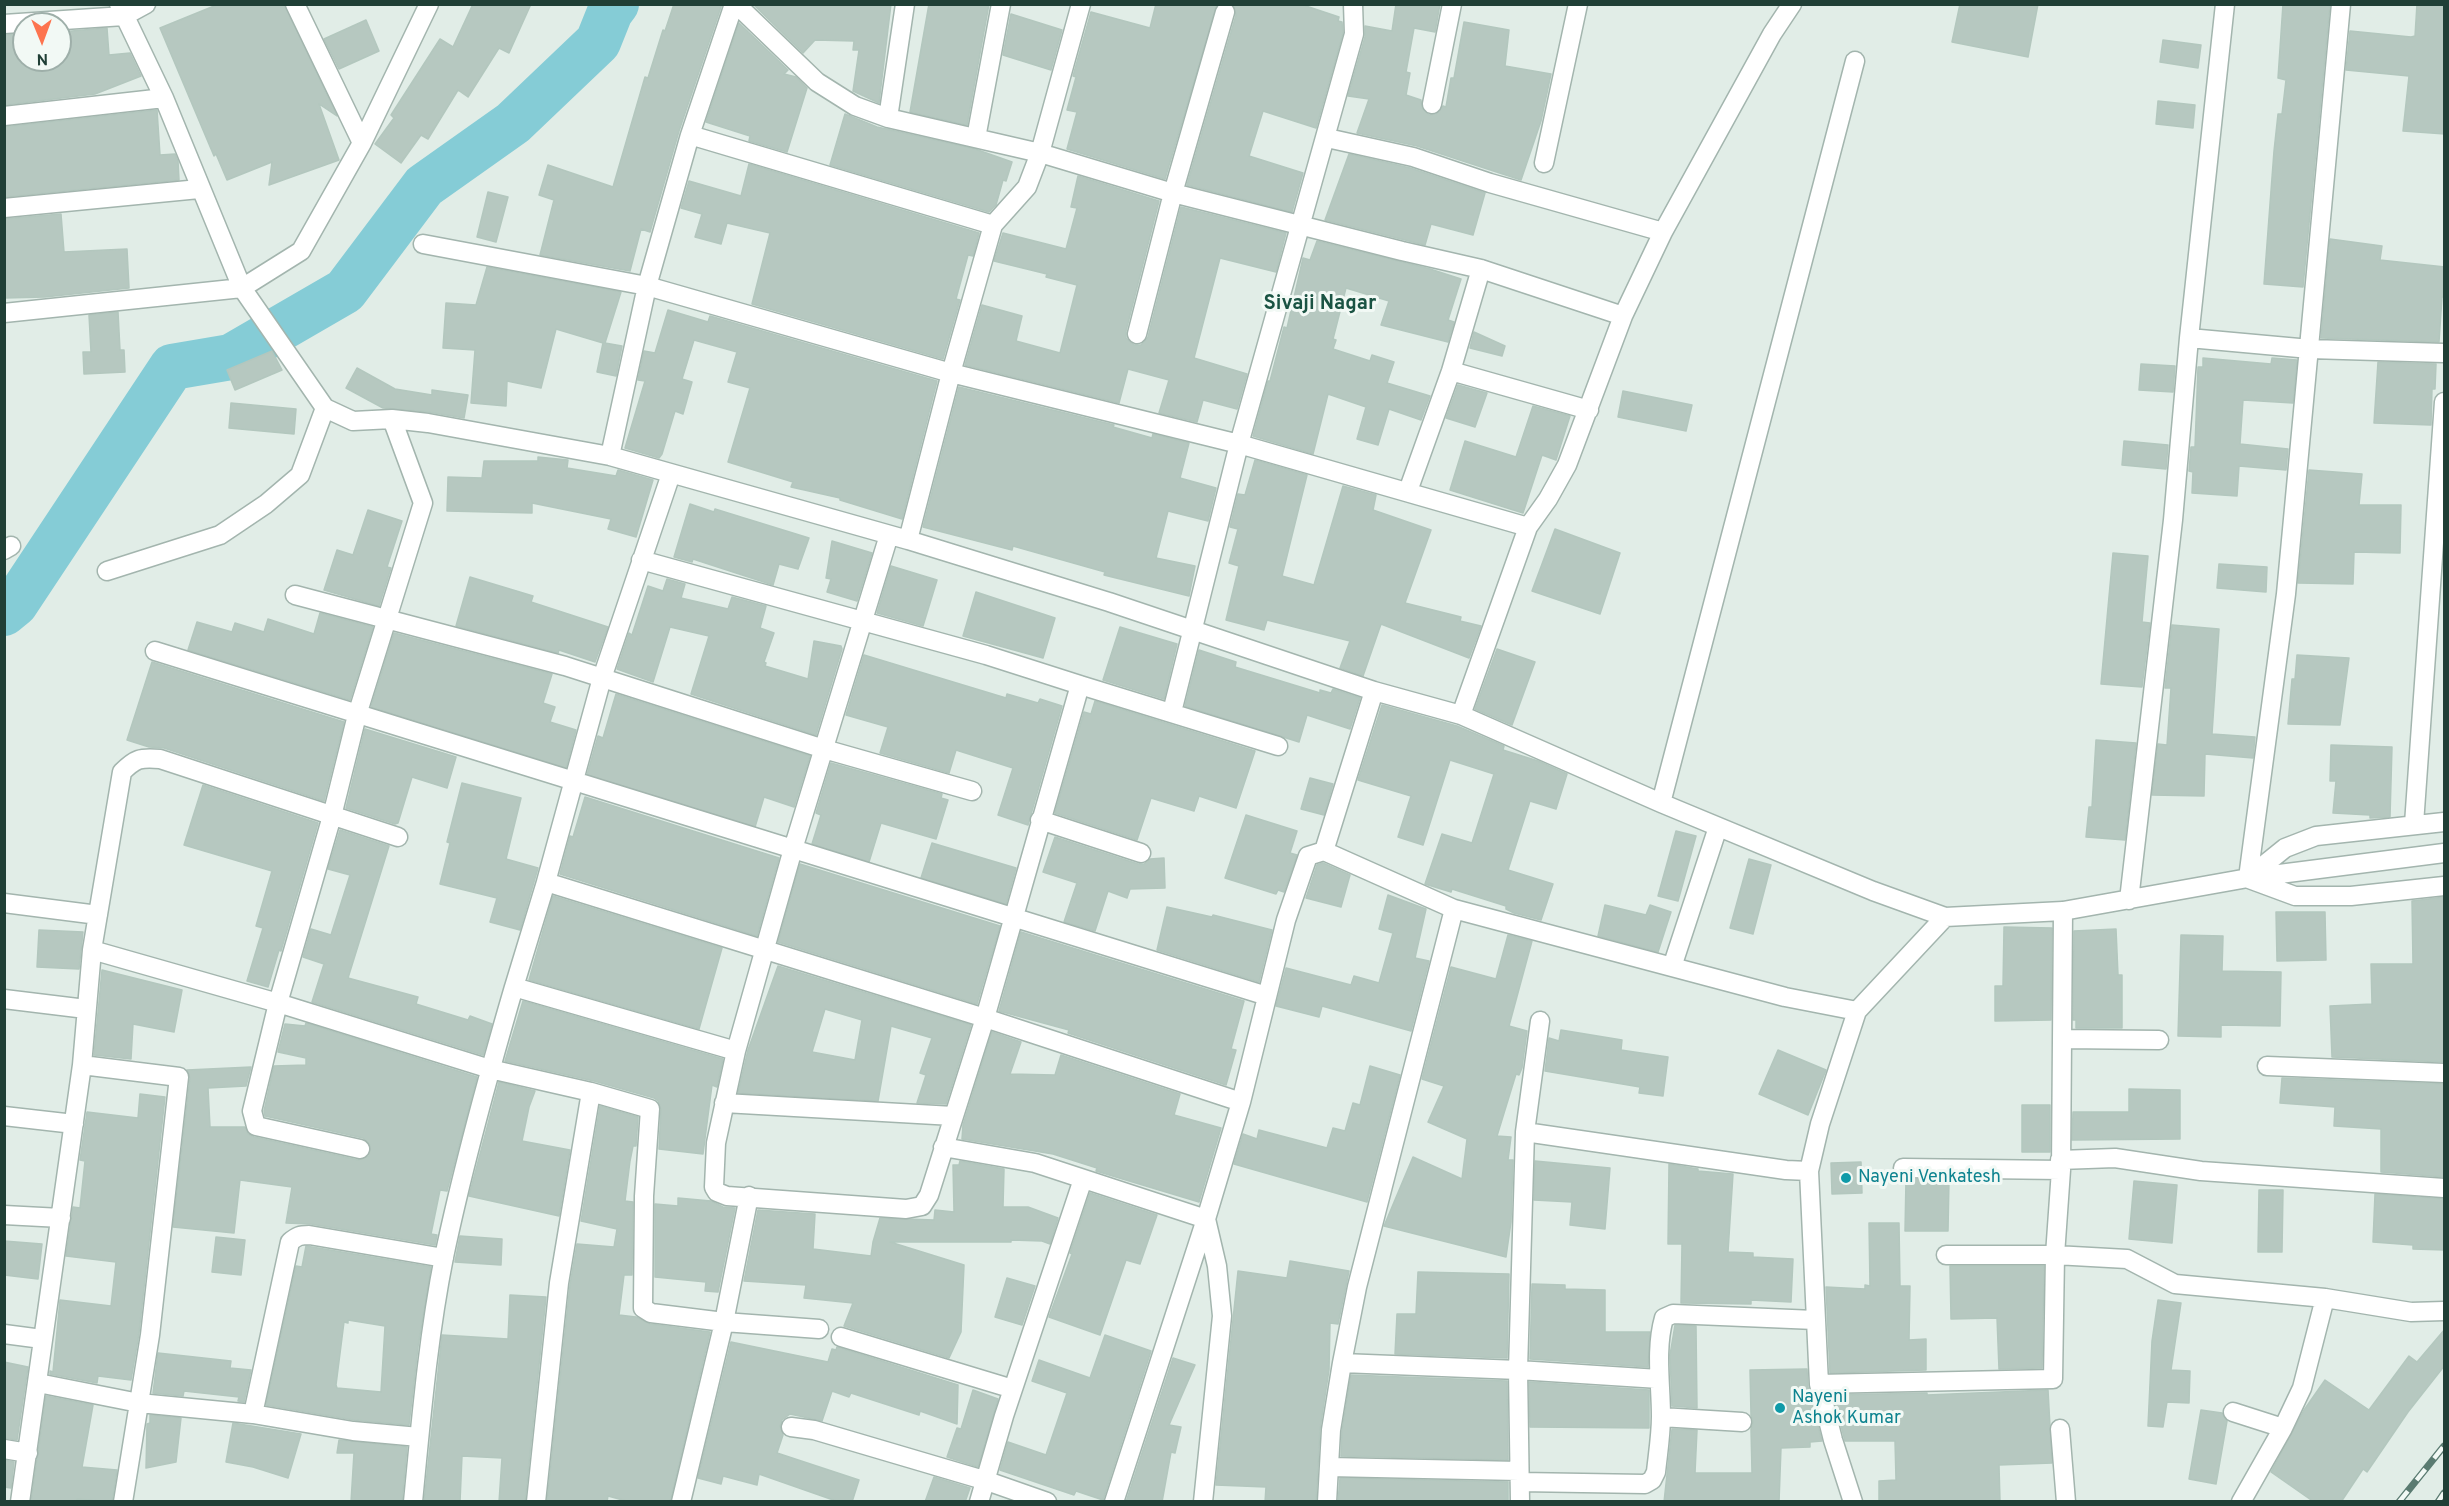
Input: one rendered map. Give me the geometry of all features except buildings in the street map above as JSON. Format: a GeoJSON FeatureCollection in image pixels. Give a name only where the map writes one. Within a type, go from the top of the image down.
{"type":"FeatureCollection","features":[{"type":"Feature","properties":{"kind":"street"},"geometry":{"type":"LineString","coordinates":[[4,24],[121,10],[147,4]]}},
{"type":"Feature","properties":{"kind":"street"},"geometry":{"type":"LineString","coordinates":[[295,4],[362,143]]}},
{"type":"Feature","properties":{"kind":"street"},"geometry":{"type":"LineString","coordinates":[[4,314],[242,288],[301,251],[362,143],[429,4]]}},
{"type":"Feature","properties":{"kind":"street"},"geometry":{"type":"LineString","coordinates":[[610,456],[647,286],[690,135],[735,4],[817,82],[855,106],[888,118],[1040,153],[1173,192],[1481,268],[1623,316]]}},
{"type":"Feature","properties":{"kind":"street"},"geometry":{"type":"LineString","coordinates":[[888,118],[905,4]]}},
{"type":"Feature","properties":{"kind":"street"},"geometry":{"type":"LineString","coordinates":[[976,138],[1001,4]]}},
{"type":"Feature","properties":{"kind":"street"},"geometry":{"type":"LineString","coordinates":[[908,540],[951,373],[993,225],[1027,187],[1040,153],[1081,4]]}},
{"type":"Feature","properties":{"kind":"street"},"geometry":{"type":"LineString","coordinates":[[1172,712],[1239,444],[1327,138],[1354,34],[1353,4]]}},
{"type":"Feature","properties":{"kind":"street"},"geometry":{"type":"LineString","coordinates":[[1432,104],[1452,4]]}},
{"type":"Feature","properties":{"kind":"street"},"geometry":{"type":"LineString","coordinates":[[1544,163],[1578,4]]}},
{"type":"Feature","properties":{"kind":"street"},"geometry":{"type":"LineString","coordinates":[[2129,900],[2173,519],[2189,338],[2225,4]]}},
{"type":"Feature","properties":{"kind":"street"},"geometry":{"type":"LineString","coordinates":[[2248,878],[2286,594],[2341,4]]}},
{"type":"Feature","properties":{"kind":"street"},"geometry":{"type":"LineString","coordinates":[[1461,715],[1528,526],[1548,499],[1567,465],[1623,316],[1663,232],[1786,6]]}},
{"type":"Feature","properties":{"kind":"street"},"geometry":{"type":"LineString","coordinates":[[121,10],[164,98],[199,189],[242,288],[326,408],[353,421],[392,419],[428,423],[610,456],[908,540],[1109,602],[1374,691],[1461,715],[1660,803],[1873,891],[1946,916],[2063,911],[2248,878],[2445,853]]}},
{"type":"Feature","properties":{"kind":"street"},"geometry":{"type":"LineString","coordinates":[[1137,334],[1173,192],[1225,12]]}},
{"type":"Feature","properties":{"kind":"street"},"geometry":{"type":"LineString","coordinates":[[1660,803],[1855,61]]}},
{"type":"Feature","properties":{"kind":"street"},"geometry":{"type":"LineString","coordinates":[[4,116],[164,98]]}},
{"type":"Feature","properties":{"kind":"street"},"geometry":{"type":"LineString","coordinates":[[690,135],[993,225]]}},
{"type":"Feature","properties":{"kind":"street"},"geometry":{"type":"LineString","coordinates":[[1327,138],[1413,157],[1490,183],[1663,232]]}},
{"type":"Feature","properties":{"kind":"street"},"geometry":{"type":"LineString","coordinates":[[4,208],[199,189]]}},
{"type":"Feature","properties":{"kind":"street"},"geometry":{"type":"LineString","coordinates":[[423,244],[647,286],[951,373],[1239,444],[1528,526]]}},
{"type":"Feature","properties":{"kind":"street"},"geometry":{"type":"LineString","coordinates":[[1408,491],[1451,370],[1481,268]]}},
{"type":"Feature","properties":{"kind":"street"},"geometry":{"type":"LineString","coordinates":[[2189,338],[2310,349],[2445,353]]}},
{"type":"Feature","properties":{"kind":"street"},"geometry":{"type":"LineString","coordinates":[[1451,370],[1589,410]]}},
{"type":"Feature","properties":{"kind":"street"},"geometry":{"type":"LineString","coordinates":[[2414,824],[2445,402]]}},
{"type":"Feature","properties":{"kind":"street"},"geometry":{"type":"LineString","coordinates":[[107,571],[220,535],[266,504],[300,475],[326,408]]}},
{"type":"Feature","properties":{"kind":"street"},"geometry":{"type":"LineString","coordinates":[[360,1149],[256,1125],[252,1111],[278,1003],[332,816],[357,715],[423,503],[392,419]]}},
{"type":"Feature","properties":{"kind":"street"},"geometry":{"type":"LineString","coordinates":[[413,1502],[419,1437],[444,1258],[490,1070],[546,882],[602,678],[670,474]]}},
{"type":"Feature","properties":{"kind":"street"},"geometry":{"type":"LineString","coordinates":[[889,535],[793,849],[736,1051],[716,1143],[714,1187],[717,1192],[727,1196],[906,1209],[922,1206],[929,1195],[985,1018],[1080,685]]}},
{"type":"Feature","properties":{"kind":"street"},"geometry":{"type":"LineString","coordinates":[[641,560],[986,655],[1278,746]]}},
{"type":"Feature","properties":{"kind":"street"},"geometry":{"type":"LineString","coordinates":[[295,595],[565,666],[824,749],[972,791]]}},
{"type":"Feature","properties":{"kind":"street"},"geometry":{"type":"LineString","coordinates":[[155,651],[573,784],[793,849],[1267,996]]}},
{"type":"Feature","properties":{"kind":"street"},"geometry":{"type":"LineString","coordinates":[[1324,851],[1374,691]]}},
{"type":"Feature","properties":{"kind":"street"},"geometry":{"type":"LineString","coordinates":[[21,1502],[82,1065],[92,950],[122,772],[133,761],[146,757],[160,759],[398,837]]}},
{"type":"Feature","properties":{"kind":"street"},"geometry":{"type":"LineString","coordinates":[[1040,820],[1141,853]]}},
{"type":"Feature","properties":{"kind":"street"},"geometry":{"type":"LineString","coordinates":[[2248,878],[2285,848],[2316,836],[2445,822]]}},
{"type":"Feature","properties":{"kind":"street"},"geometry":{"type":"LineString","coordinates":[[1672,967],[1718,827]]}},
{"type":"Feature","properties":{"kind":"street"},"geometry":{"type":"LineString","coordinates":[[1114,1502],[1206,1219],[1241,1102],[1286,920],[1308,856],[1324,851],[1454,909],[1785,997],[1857,1011]]}},
{"type":"Feature","properties":{"kind":"street"},"geometry":{"type":"LineString","coordinates":[[2248,878],[2295,896],[2351,896],[2445,886]]}},
{"type":"Feature","properties":{"kind":"street"},"geometry":{"type":"LineString","coordinates":[[546,882],[985,1018],[1241,1102]]}},
{"type":"Feature","properties":{"kind":"street"},"geometry":{"type":"LineString","coordinates":[[4,903],[98,915]]}},
{"type":"Feature","properties":{"kind":"street"},"geometry":{"type":"LineString","coordinates":[[1327,1502],[1331,1430],[1357,1287],[1454,909]]}},
{"type":"Feature","properties":{"kind":"street"},"geometry":{"type":"LineString","coordinates":[[1819,1384],[2053,1378],[2063,1039],[2063,911]]}},
{"type":"Feature","properties":{"kind":"street"},"geometry":{"type":"LineString","coordinates":[[1853,1502],[1833,1440],[1819,1384],[1809,1171],[1823,1113],[1857,1011],[1946,916]]}},
{"type":"Feature","properties":{"kind":"street"},"geometry":{"type":"LineString","coordinates":[[92,950],[278,1003],[490,1070],[591,1092],[650,1109],[644,1196],[643,1308],[651,1313],[724,1322],[819,1329]]}},
{"type":"Feature","properties":{"kind":"street"},"geometry":{"type":"LineString","coordinates":[[514,987],[736,1051]]}},
{"type":"Feature","properties":{"kind":"street"},"geometry":{"type":"LineString","coordinates":[[4,999],[86,1009]]}},
{"type":"Feature","properties":{"kind":"street"},"geometry":{"type":"LineString","coordinates":[[1520,1502],[1518,1370],[1525,1132],[1540,1021]]}},
{"type":"Feature","properties":{"kind":"street"},"geometry":{"type":"LineString","coordinates":[[2063,1039],[2159,1040]]}},
{"type":"Feature","properties":{"kind":"street"},"geometry":{"type":"LineString","coordinates":[[82,1065],[180,1077],[150,1335],[123,1502]]}},
{"type":"Feature","properties":{"kind":"street"},"geometry":{"type":"LineString","coordinates":[[2267,1066],[2445,1073]]}},
{"type":"Feature","properties":{"kind":"street"},"geometry":{"type":"LineString","coordinates":[[536,1502],[559,1283],[591,1092]]}},
{"type":"Feature","properties":{"kind":"street"},"geometry":{"type":"LineString","coordinates":[[724,1103],[953,1116]]}},
{"type":"Feature","properties":{"kind":"street"},"geometry":{"type":"LineString","coordinates":[[4,1116],[74,1124]]}},
{"type":"Feature","properties":{"kind":"street"},"geometry":{"type":"LineString","coordinates":[[1525,1132],[1786,1170],[1809,1171]]}},
{"type":"Feature","properties":{"kind":"street"},"geometry":{"type":"LineString","coordinates":[[943,1147],[1035,1163],[1206,1219]]}},
{"type":"Feature","properties":{"kind":"street"},"geometry":{"type":"LineString","coordinates":[[1903,1168],[2060,1165],[2115,1158],[2201,1171],[2445,1188]]}},
{"type":"Feature","properties":{"kind":"street"},"geometry":{"type":"LineString","coordinates":[[979,1502],[1013,1389],[1083,1179]]}},
{"type":"Feature","properties":{"kind":"street"},"geometry":{"type":"LineString","coordinates":[[681,1502],[724,1322],[749,1196]]}},
{"type":"Feature","properties":{"kind":"street"},"geometry":{"type":"LineString","coordinates":[[4,1215],[61,1218]]}},
{"type":"Feature","properties":{"kind":"street"},"geometry":{"type":"LineString","coordinates":[[1203,1502],[1222,1316],[1217,1266],[1206,1219]]}},
{"type":"Feature","properties":{"kind":"street"},"geometry":{"type":"LineString","coordinates":[[253,1414],[290,1242],[294,1238],[309,1235],[444,1258]]}},
{"type":"Feature","properties":{"kind":"street"},"geometry":{"type":"LineString","coordinates":[[1946,1256],[2055,1255],[2127,1259],[2175,1284],[2325,1298],[2411,1312],[2445,1311]]}},
{"type":"Feature","properties":{"kind":"street"},"geometry":{"type":"LineString","coordinates":[[2241,1502],[2283,1428],[2302,1388],[2325,1298]]}},
{"type":"Feature","properties":{"kind":"street"},"geometry":{"type":"LineString","coordinates":[[1329,1467],[1645,1484],[1652,1480],[1656,1472],[1661,1417],[1659,1379],[1664,1318],[1673,1314],[1815,1320]]}},
{"type":"Feature","properties":{"kind":"street"},"geometry":{"type":"LineString","coordinates":[[4,1334],[42,1340]]}},
{"type":"Feature","properties":{"kind":"street"},"geometry":{"type":"LineString","coordinates":[[841,1337],[1013,1389]]}},
{"type":"Feature","properties":{"kind":"street"},"geometry":{"type":"LineString","coordinates":[[1342,1363],[1518,1370],[1659,1379]]}},
{"type":"Feature","properties":{"kind":"street"},"geometry":{"type":"LineString","coordinates":[[38,1383],[139,1403],[253,1414],[353,1431],[419,1437]]}},
{"type":"Feature","properties":{"kind":"street"},"geometry":{"type":"LineString","coordinates":[[2233,1412],[2283,1428]]}},
{"type":"Feature","properties":{"kind":"street"},"geometry":{"type":"LineString","coordinates":[[1661,1417],[1742,1422]]}},
{"type":"Feature","properties":{"kind":"street"},"geometry":{"type":"LineString","coordinates":[[791,1426],[814,1430],[987,1481],[1047,1502]]}},
{"type":"Feature","properties":{"kind":"street"},"geometry":{"type":"LineString","coordinates":[[2060,1429],[2066,1502]]}},
{"type":"Feature","properties":{"kind":"street"},"geometry":{"type":"LineString","coordinates":[[4,1449],[28,1453]]}},
{"type":"Feature","properties":{"kind":"waterway"},"geometry":{"type":"LineString","coordinates":[[4,613],[15,604],[172,367],[231,357],[345,291],[424,186],[513,123],[598,42],[610,12],[616,4]]}},
{"type":"Feature","properties":{"kind":"railway"},"geometry":{"type":"LineString","coordinates":[[2399,1502],[2444,1446]]}},
{"type":"Feature","properties":{"kind":"railway"},"geometry":{"type":"LineString","coordinates":[[2438,1502],[2444,1493]]}},
{"type":"Feature","properties":{"kind":"place","name":"Nayeni Venkatesh"},"geometry":{"type":"Point","coordinates":[1846,1178]}},
{"type":"Feature","properties":{"kind":"place","name":"Nayeni Ashok Kumar"},"geometry":{"type":"Point","coordinates":[1780,1408]}},
{"type":"Feature","properties":{"kind":"district","name":"Sivaji Nagar"},"geometry":{"type":"Point","coordinates":[1320,305]}}]}
